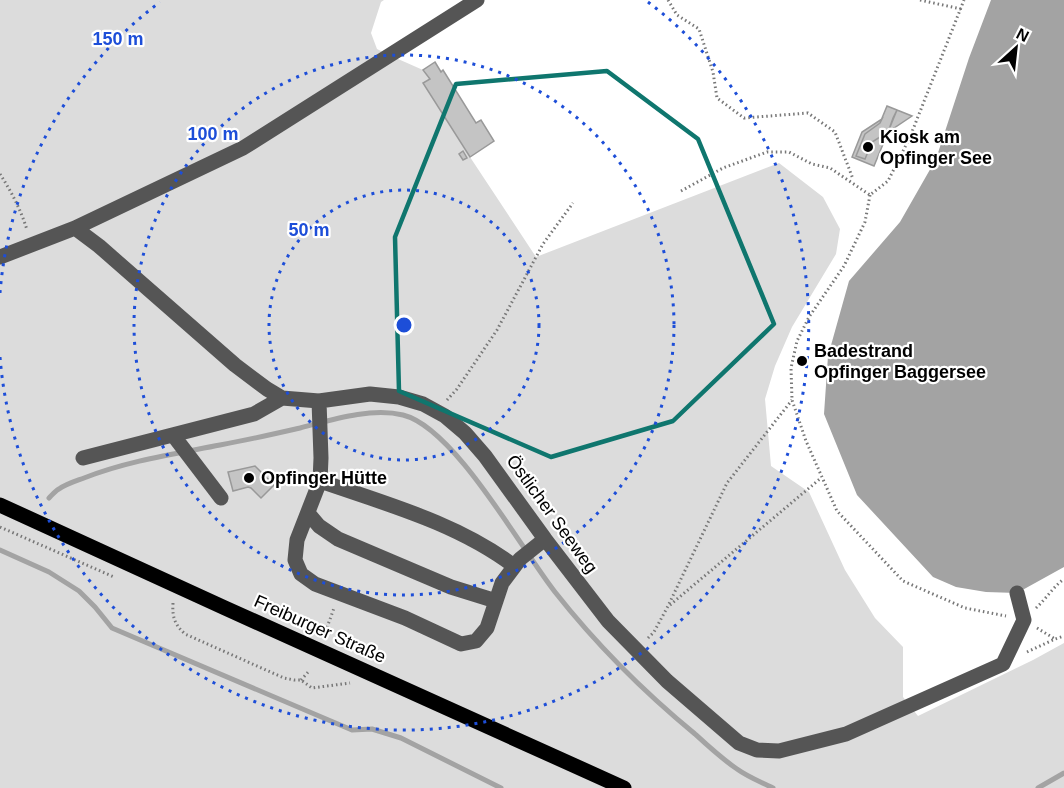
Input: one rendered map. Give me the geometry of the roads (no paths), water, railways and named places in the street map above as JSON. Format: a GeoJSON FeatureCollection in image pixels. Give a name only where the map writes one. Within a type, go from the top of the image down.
{"type":"FeatureCollection","features":[{"type":"Feature","properties":{"kind":"main road","name":"Freiburger Straße"},"geometry":{"type":"LineString","coordinates":[[0,505],[624,788]]}},
{"type":"Feature","properties":{"kind":"lane"},"geometry":{"type":"LineString","coordinates":[[0,257],[75,228],[243,148],[477,0]]}},
{"type":"Feature","properties":{"kind":"lane","name":"Östlicher Seeweg"},"geometry":{"type":"LineString","coordinates":[[75,228],[99,246],[235,365],[282,398],[319,406],[370,394],[399,396],[423,404],[445,416],[465,433],[485,456],[608,621],[667,681],[739,743],[757,750],[779,751],[846,734],[1003,664],[1024,620],[1017,594]]}},
{"type":"Feature","properties":{"kind":"lane"},"geometry":{"type":"LineString","coordinates":[[83,458],[175,438],[254,414],[282,398]]}},
{"type":"Feature","properties":{"kind":"lane"},"geometry":{"type":"LineString","coordinates":[[319,406],[320,481],[297,540],[295,560],[301,574],[315,584],[405,618],[461,644],[476,641],[488,628],[502,584],[522,558],[545,539]]}},
{"type":"Feature","properties":{"kind":"lane"},"geometry":{"type":"LineString","coordinates":[[175,438],[221,498]]}},
{"type":"Feature","properties":{"kind":"lane"},"geometry":{"type":"LineString","coordinates":[[320,481],[444,525],[497,554],[522,558]]}},
{"type":"Feature","properties":{"kind":"lane"},"geometry":{"type":"LineString","coordinates":[[308,513],[319,526],[338,539],[451,588],[496,601]]}},
{"type":"Feature","properties":{"kind":"waterway"},"geometry":{"type":"LineString","coordinates":[[49,498],[71,483],[134,462],[365,413],[403,415],[423,425],[444,442],[465,465],[555,592],[621,667],[731,765],[773,788]]}},
{"type":"Feature","properties":{"kind":"waterway"},"geometry":{"type":"LineString","coordinates":[[0,550],[49,572],[79,591],[112,628],[352,730],[372,729],[401,738],[501,788]]}},
{"type":"Feature","properties":{"kind":"waterway"},"geometry":{"type":"LineString","coordinates":[[1038,788],[1064,773]]}},
{"type":"Feature","properties":{"kind":"place","name":"Kiosk am Opfinger See"},"geometry":{"type":"Point","coordinates":[868,147]}},
{"type":"Feature","properties":{"kind":"place","name":"Badestrand Opfinger Baggersee"},"geometry":{"type":"Point","coordinates":[802,361]}},
{"type":"Feature","properties":{"kind":"place","name":"Opfinger Hütte"},"geometry":{"type":"Point","coordinates":[249,478]}}]}
